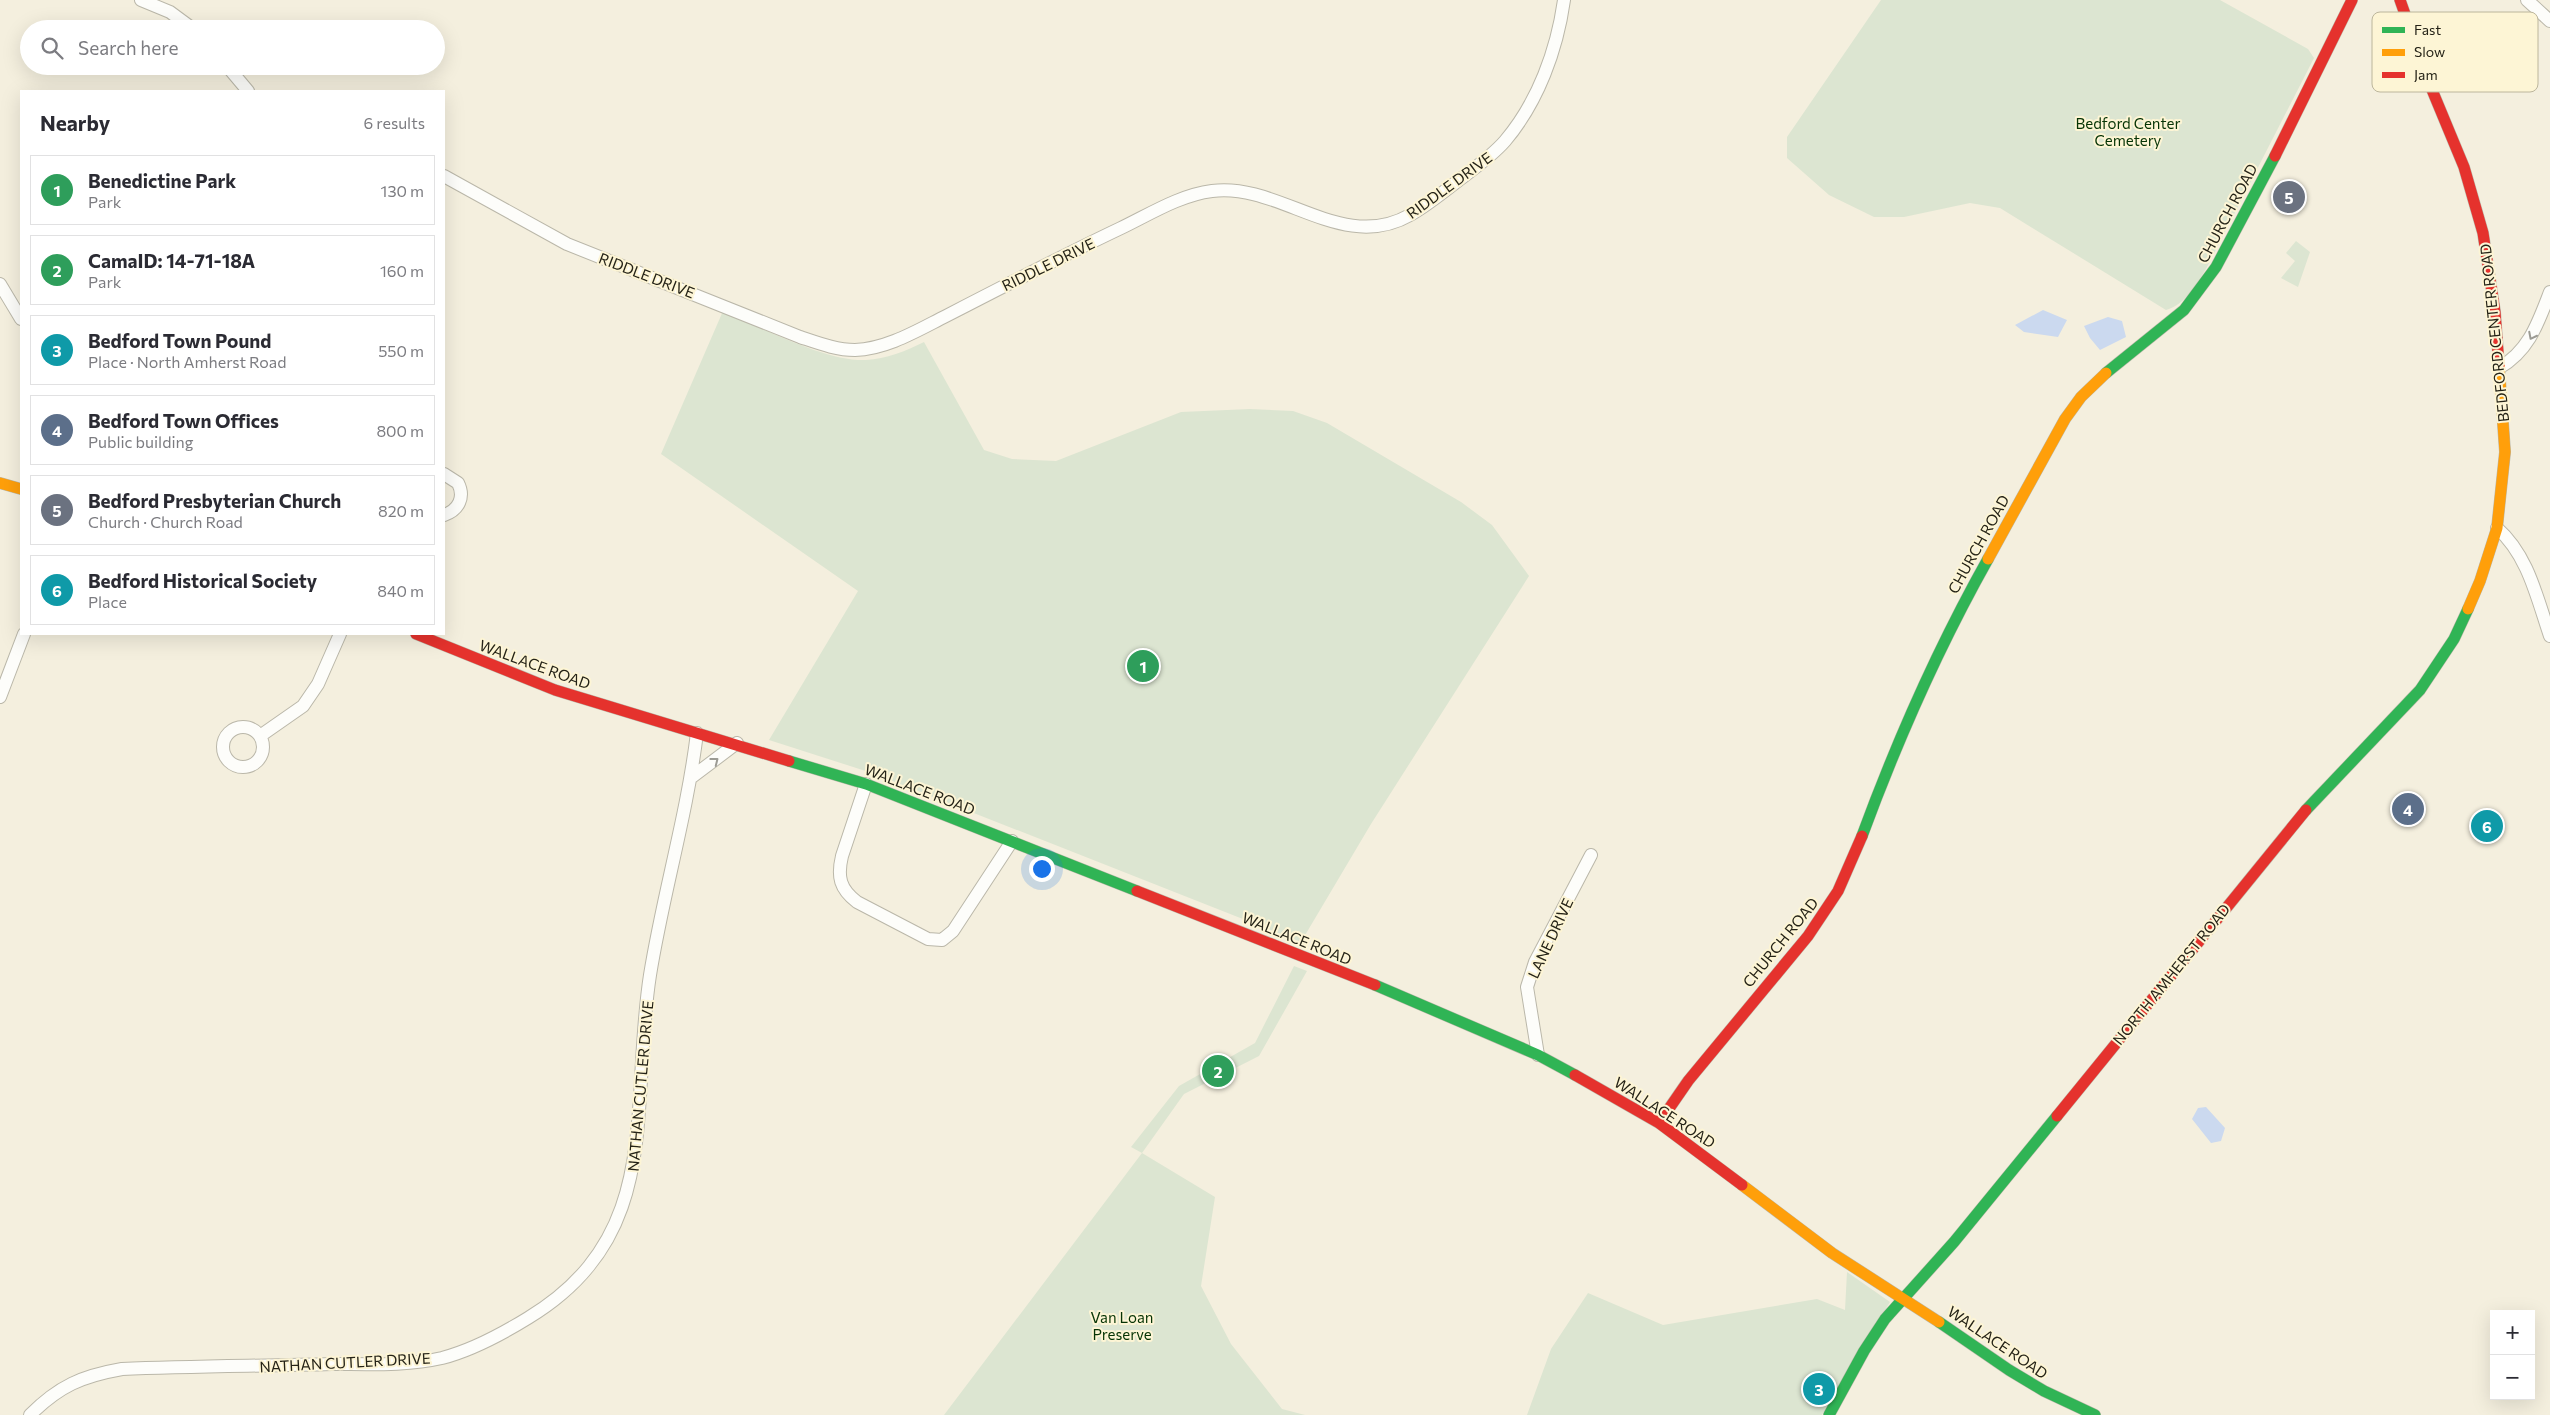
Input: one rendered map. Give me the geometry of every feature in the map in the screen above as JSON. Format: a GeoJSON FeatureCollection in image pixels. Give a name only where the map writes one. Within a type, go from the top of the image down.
{"type":"FeatureCollection","features":[{"type":"Feature","properties":{"kind":"street"},"geometry":{"type":"LineString","coordinates":[[141,0],[170,12],[181,20]]}},
{"type":"Feature","properties":{"kind":"street","name":"RIDDLE DRIVE"},"geometry":{"type":"LineString","coordinates":[[445,177],[567,244],[800,337],[840,348],[868,348],[907,335],[1024,275],[1173,203],[1199,194],[1227,190],[1254,193],[1329,222],[1355,227],[1382,225],[1408,216],[1483,161],[1504,142],[1520,121],[1534,98],[1554,48],[1564,0]]}},
{"type":"Feature","properties":{"kind":"street","name":"CHURCH ROAD"},"geometry":{"type":"LineString","coordinates":[[1659,1123],[1688,1081],[1824,914],[1850,867],[1882,779],[1952,625],[2065,419],[2081,397],[2100,378],[2184,310],[2203,286],[2216,267],[2304,101],[2352,0]]}},
{"type":"Feature","properties":{"kind":"street","name":"BEDFORD CENTER ROAD"},"geometry":{"type":"LineString","coordinates":[[2400,0],[2404,12]]}},
{"type":"Feature","properties":{"kind":"street"},"geometry":{"type":"LineString","coordinates":[[2526,0],[2550,21]]}},
{"type":"Feature","properties":{"kind":"street"},"geometry":{"type":"LineString","coordinates":[[235,75],[247,90]]}},
{"type":"Feature","properties":{"kind":"street","name":"BEDFORD CENTER ROAD"},"geometry":{"type":"LineString","coordinates":[[2433,92],[2464,167],[2484,233],[2499,368],[2505,452],[2497,528]]}},
{"type":"Feature","properties":{"kind":"street"},"geometry":{"type":"LineString","coordinates":[[0,284],[20,317]]}},
{"type":"Feature","properties":{"kind":"street"},"geometry":{"type":"LineString","coordinates":[[2499,368],[2513,360],[2526,345],[2550,292]]}},
{"type":"Feature","properties":{"kind":"street"},"geometry":{"type":"LineString","coordinates":[[445,475],[458,482],[461,495],[456,508],[445,514]]}},
{"type":"Feature","properties":{"kind":"street"},"geometry":{"type":"LineString","coordinates":[[0,483],[20,490]]}},
{"type":"Feature","properties":{"kind":"street"},"geometry":{"type":"LineString","coordinates":[[2497,528],[2513,543],[2522,559],[2550,636]]}},
{"type":"Feature","properties":{"kind":"street","name":"NORTH AMHERST ROAD"},"geometry":{"type":"LineString","coordinates":[[1829,1415],[1874,1333],[1960,1235],[2297,819],[2420,690],[2436,668],[2463,621],[2480,581],[2497,528]]}},
{"type":"Feature","properties":{"kind":"street"},"geometry":{"type":"LineString","coordinates":[[0,697],[24,635]]}},
{"type":"Feature","properties":{"kind":"street"},"geometry":{"type":"LineString","coordinates":[[260,736],[294,715],[303,706],[318,684],[340,635]]}},
{"type":"Feature","properties":{"kind":"street","name":"WALLACE ROAD"},"geometry":{"type":"LineString","coordinates":[[418,635],[554,690],[697,733],[738,743],[866,784],[1416,1002],[1538,1054],[1619,1098],[1659,1123],[1731,1175],[1823,1248],[1905,1298],[2009,1370],[2044,1391],[2095,1415]]}},
{"type":"Feature","properties":{"kind":"street","name":"NATHAN CUTLER DRIVE"},"geometry":{"type":"LineString","coordinates":[[30,1415],[48,1397],[71,1383],[96,1374],[122,1369],[377,1364],[443,1358],[492,1339],[538,1312],[570,1288],[597,1258],[617,1223],[633,1172],[650,973],[692,777],[697,733]]}},
{"type":"Feature","properties":{"kind":"street"},"geometry":{"type":"LineString","coordinates":[[692,777],[738,743]]}},
{"type":"Feature","properties":{"kind":"street"},"geometry":{"type":"LineString","coordinates":[[866,784],[842,856],[839,868],[840,882],[846,894],[857,902],[928,940],[942,940],[954,931],[1012,841]]}},
{"type":"Feature","properties":{"kind":"street","name":"LANE DRIVE"},"geometry":{"type":"LineString","coordinates":[[1538,1054],[1527,987],[1535,962],[1591,855]]}},
{"type":"Feature","properties":{"kind":"green space","name":"Bedford Center Cemetery"},"geometry":{"type":"Polygon","coordinates":[[[1881,0],[2220,0],[2308,49],[2314,58],[2206,269],[2185,299],[2166,310],[2000,208],[1970,203],[1904,217],[1874,217],[1829,195],[1787,158],[1787,137],[1881,0]]]}},
{"type":"Feature","properties":{"kind":"green space"},"geometry":{"type":"Polygon","coordinates":[[[2296,241],[2310,252],[2298,287],[2281,278],[2295,261],[2286,253],[2296,241]]]}},
{"type":"Feature","properties":{"kind":"green space"},"geometry":{"type":"Polygon","coordinates":[[[723,311],[813,350],[850,359],[866,360],[881,358],[924,342],[984,450],[1012,459],[1056,461],[1181,412],[1250,409],[1293,411],[1327,423],[1461,502],[1492,525],[1529,576],[1371,824],[1301,942],[875,774],[769,740],[858,591],[661,454],[723,311]]]}},
{"type":"Feature","properties":{"kind":"green space"},"geometry":{"type":"Polygon","coordinates":[[[1294,966],[1307,971],[1259,1056],[1184,1094],[1142,1153],[1131,1147],[1179,1086],[1255,1043],[1294,966]]]}},
{"type":"Feature","properties":{"kind":"green space","name":"Van Loan Preserve"},"geometry":{"type":"Polygon","coordinates":[[[1142,1153],[1215,1197],[1201,1286],[1231,1344],[1282,1409],[1305,1415],[944,1415],[1142,1153]]]}},
{"type":"Feature","properties":{"kind":"green space"},"geometry":{"type":"Polygon","coordinates":[[[1847,1272],[1890,1302],[1822,1415],[1527,1415],[1551,1349],[1588,1293],[1663,1325],[1817,1299],[1845,1310],[1847,1272]]]}},
{"type":"Feature","properties":{"kind":"water"},"geometry":{"type":"Polygon","coordinates":[[[2043,310],[2067,320],[2058,337],[2024,332],[2015,325],[2043,310]]]}},
{"type":"Feature","properties":{"kind":"water"},"geometry":{"type":"Polygon","coordinates":[[[2108,317],[2122,321],[2126,337],[2100,350],[2090,338],[2084,326],[2108,317]]]}},
{"type":"Feature","properties":{"kind":"water"},"geometry":{"type":"Polygon","coordinates":[[[2206,1107],[2225,1128],[2221,1141],[2211,1143],[2192,1119],[2198,1108],[2206,1107]]]}},
{"type":"Feature","properties":{"kind":"traffic: fast"},"geometry":{"type":"LineString","coordinates":[[2106,373],[2184,310],[2216,267],[2275,156]]}},
{"type":"Feature","properties":{"kind":"traffic: fast"},"geometry":{"type":"LineString","coordinates":[[1862,836],[1889,765],[1919,695],[1952,626],[1988,559]]}},
{"type":"Feature","properties":{"kind":"traffic: fast"},"geometry":{"type":"LineString","coordinates":[[2306,810],[2420,690],[2454,639],[2468,609]]}},
{"type":"Feature","properties":{"kind":"traffic: fast"},"geometry":{"type":"LineString","coordinates":[[789,761],[866,784],[1137,891]]}},
{"type":"Feature","properties":{"kind":"traffic: fast"},"geometry":{"type":"LineString","coordinates":[[1375,985],[1538,1055],[1575,1075]]}},
{"type":"Feature","properties":{"kind":"traffic: fast"},"geometry":{"type":"LineString","coordinates":[[1829,1415],[1864,1351],[1885,1319],[1954,1242],[2057,1116]]}},
{"type":"Feature","properties":{"kind":"traffic: fast"},"geometry":{"type":"LineString","coordinates":[[1939,1322],[2009,1370],[2044,1391],[2095,1415]]}},
{"type":"Feature","properties":{"kind":"traffic: slow"},"geometry":{"type":"LineString","coordinates":[[2468,609],[2480,581],[2497,528],[2505,452],[2499,366]]}},
{"type":"Feature","properties":{"kind":"traffic: slow"},"geometry":{"type":"LineString","coordinates":[[1988,559],[2065,419],[2081,397],[2106,373]]}},
{"type":"Feature","properties":{"kind":"traffic: slow"},"geometry":{"type":"LineString","coordinates":[[0,483],[20,489]]}},
{"type":"Feature","properties":{"kind":"traffic: slow"},"geometry":{"type":"LineString","coordinates":[[1742,1185],[1832,1253],[1939,1322]]}},
{"type":"Feature","properties":{"kind":"traffic: jam"},"geometry":{"type":"LineString","coordinates":[[2275,156],[2352,0]]}},
{"type":"Feature","properties":{"kind":"traffic: jam"},"geometry":{"type":"LineString","coordinates":[[2400,0],[2404,12]]}},
{"type":"Feature","properties":{"kind":"traffic: jam"},"geometry":{"type":"LineString","coordinates":[[2433,92],[2464,167],[2483,233],[2495,312],[2499,366]]}},
{"type":"Feature","properties":{"kind":"traffic: jam"},"geometry":{"type":"LineString","coordinates":[[418,635],[555,690],[789,761]]}},
{"type":"Feature","properties":{"kind":"traffic: jam"},"geometry":{"type":"LineString","coordinates":[[2057,1116],[2306,810]]}},
{"type":"Feature","properties":{"kind":"traffic: jam"},"geometry":{"type":"LineString","coordinates":[[1659,1123],[1688,1081],[1808,936],[1838,891],[1862,836]]}},
{"type":"Feature","properties":{"kind":"traffic: jam"},"geometry":{"type":"LineString","coordinates":[[1137,891],[1375,985]]}},
{"type":"Feature","properties":{"kind":"traffic: jam"},"geometry":{"type":"LineString","coordinates":[[1575,1075],[1659,1123],[1742,1185]]}},
{"type":"Feature","properties":{"kind":"place","name":"Bedford Presbyterian Church"},"geometry":{"type":"Point","coordinates":[2289,197]}},
{"type":"Feature","properties":{"kind":"place","name":"Benedictine Park"},"geometry":{"type":"Point","coordinates":[1143,666]}},
{"type":"Feature","properties":{"kind":"place","name":"Bedford Town Offices"},"geometry":{"type":"Point","coordinates":[2408,809]}},
{"type":"Feature","properties":{"kind":"place","name":"Bedford Historical Society"},"geometry":{"type":"Point","coordinates":[2487,826]}},
{"type":"Feature","properties":{"kind":"place","name":"CamaID: 14-71-18A"},"geometry":{"type":"Point","coordinates":[1218,1071]}},
{"type":"Feature","properties":{"kind":"place","name":"Bedford Town Pound"},"geometry":{"type":"Point","coordinates":[1819,1389]}}]}
